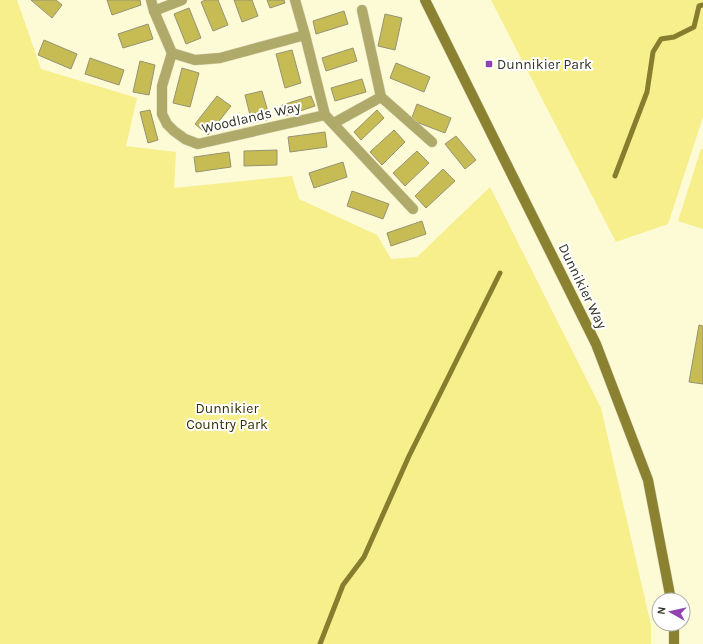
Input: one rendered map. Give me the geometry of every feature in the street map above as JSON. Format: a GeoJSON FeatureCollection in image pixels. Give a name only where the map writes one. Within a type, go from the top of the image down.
{"type":"FeatureCollection","features":[{"type":"Feature","properties":{"kind":"main road","name":"Dunnikier Way"},"geometry":{"type":"LineString","coordinates":[[425,0],[596,344],[648,480],[669,592]]}},
{"type":"Feature","properties":{"kind":"main road"},"geometry":{"type":"LineString","coordinates":[[674,632],[674,644]]}},
{"type":"Feature","properties":{"kind":"street"},"geometry":{"type":"LineString","coordinates":[[151,0],[154,11],[172,53],[195,60],[220,58],[305,35]]}},
{"type":"Feature","properties":{"kind":"street"},"geometry":{"type":"LineString","coordinates":[[154,11],[182,0]]}},
{"type":"Feature","properties":{"kind":"street"},"geometry":{"type":"LineString","coordinates":[[295,0],[325,114],[413,210]]}},
{"type":"Feature","properties":{"kind":"street"},"geometry":{"type":"LineString","coordinates":[[362,10],[381,97],[432,142]]}},
{"type":"Feature","properties":{"kind":"street","name":"Woodlands Way"},"geometry":{"type":"LineString","coordinates":[[172,53],[162,86],[162,114],[167,124],[174,131],[198,144],[325,114]]}},
{"type":"Feature","properties":{"kind":"street"},"geometry":{"type":"LineString","coordinates":[[334,123],[381,97]]}},
{"type":"Feature","properties":{"kind":"green space","name":"Dunnikier Country Park"},"geometry":{"type":"Polygon","coordinates":[[[0,0],[17,0],[41,69],[137,98],[126,146],[176,152],[174,188],[292,176],[299,199],[377,235],[391,259],[417,257],[490,187],[601,408],[651,625],[651,644],[0,644],[0,0]]]}},
{"type":"Feature","properties":{"kind":"green space"},"geometry":{"type":"Polygon","coordinates":[[[491,0],[703,0],[703,117],[668,224],[616,242],[491,0]]]}},
{"type":"Feature","properties":{"kind":"green space"},"geometry":{"type":"Polygon","coordinates":[[[701,149],[703,149],[703,229],[678,221],[701,149]]]}},
{"type":"Feature","properties":{"kind":"building"},"geometry":{"type":"Polygon","coordinates":[[[31,0],[56,0],[62,5],[52,18],[31,0]]]}},
{"type":"Feature","properties":{"kind":"building"},"geometry":{"type":"Polygon","coordinates":[[[107,0],[140,0],[141,5],[112,15],[107,0]]]}},
{"type":"Feature","properties":{"kind":"building"},"geometry":{"type":"Polygon","coordinates":[[[205,0],[218,0],[228,25],[213,31],[201,2],[205,0]]]}},
{"type":"Feature","properties":{"kind":"building"},"geometry":{"type":"Polygon","coordinates":[[[234,0],[252,0],[258,16],[242,22],[234,0]]]}},
{"type":"Feature","properties":{"kind":"building"},"geometry":{"type":"Polygon","coordinates":[[[267,0],[284,0],[285,3],[270,8],[267,0]]]}},
{"type":"Feature","properties":{"kind":"building"},"geometry":{"type":"Polygon","coordinates":[[[189,8],[201,38],[186,44],[174,14],[189,8]]]}},
{"type":"Feature","properties":{"kind":"building"},"geometry":{"type":"Polygon","coordinates":[[[344,11],[348,24],[316,34],[313,21],[344,11]]]}},
{"type":"Feature","properties":{"kind":"building"},"geometry":{"type":"Polygon","coordinates":[[[385,14],[402,18],[395,50],[378,46],[385,14]]]}},
{"type":"Feature","properties":{"kind":"building"},"geometry":{"type":"Polygon","coordinates":[[[148,24],[153,39],[123,48],[118,34],[148,24]]]}},
{"type":"Feature","properties":{"kind":"building"},"geometry":{"type":"Polygon","coordinates":[[[44,40],[77,54],[71,69],[38,55],[44,40]]]}},
{"type":"Feature","properties":{"kind":"building"},"geometry":{"type":"Polygon","coordinates":[[[353,48],[357,61],[326,71],[322,58],[353,48]]]}},
{"type":"Feature","properties":{"kind":"building"},"geometry":{"type":"Polygon","coordinates":[[[292,50],[301,83],[285,88],[276,54],[292,50]]]}},
{"type":"Feature","properties":{"kind":"building"},"geometry":{"type":"Polygon","coordinates":[[[90,58],[124,70],[119,85],[85,74],[90,58]]]}},
{"type":"Feature","properties":{"kind":"building"},"geometry":{"type":"Polygon","coordinates":[[[140,61],[155,65],[149,95],[133,92],[140,61]]]}},
{"type":"Feature","properties":{"kind":"building"},"geometry":{"type":"Polygon","coordinates":[[[396,63],[430,77],[424,92],[390,78],[396,63]]]}},
{"type":"Feature","properties":{"kind":"building"},"geometry":{"type":"Polygon","coordinates":[[[182,68],[199,73],[190,107],[173,103],[182,68]]]}},
{"type":"Feature","properties":{"kind":"building"},"geometry":{"type":"Polygon","coordinates":[[[362,79],[366,92],[335,101],[331,88],[362,79]]]}},
{"type":"Feature","properties":{"kind":"building"},"geometry":{"type":"Polygon","coordinates":[[[262,91],[270,119],[252,123],[245,95],[262,91]]]}},
{"type":"Feature","properties":{"kind":"building"},"geometry":{"type":"Polygon","coordinates":[[[217,96],[231,106],[208,135],[195,124],[217,96]]]}},
{"type":"Feature","properties":{"kind":"building"},"geometry":{"type":"Polygon","coordinates":[[[311,96],[315,106],[285,116],[282,105],[311,96]]]}},
{"type":"Feature","properties":{"kind":"building"},"geometry":{"type":"Polygon","coordinates":[[[417,104],[451,118],[445,133],[411,120],[417,104]]]}},
{"type":"Feature","properties":{"kind":"building"},"geometry":{"type":"Polygon","coordinates":[[[150,110],[158,140],[148,143],[140,112],[150,110]]]}},
{"type":"Feature","properties":{"kind":"building"},"geometry":{"type":"Polygon","coordinates":[[[377,110],[384,118],[361,140],[354,132],[377,110]]]}},
{"type":"Feature","properties":{"kind":"building"},"geometry":{"type":"Polygon","coordinates":[[[394,130],[405,142],[382,165],[370,152],[394,130]]]}},
{"type":"Feature","properties":{"kind":"building"},"geometry":{"type":"Polygon","coordinates":[[[325,132],[327,147],[290,152],[288,137],[325,132]]]}},
{"type":"Feature","properties":{"kind":"building"},"geometry":{"type":"Polygon","coordinates":[[[456,136],[476,160],[465,169],[445,144],[456,136]]]}},
{"type":"Feature","properties":{"kind":"building"},"geometry":{"type":"Polygon","coordinates":[[[277,150],[277,165],[244,166],[244,151],[277,150]]]}},
{"type":"Feature","properties":{"kind":"building"},"geometry":{"type":"Polygon","coordinates":[[[417,151],[429,163],[405,186],[393,173],[417,151]]]}},
{"type":"Feature","properties":{"kind":"building"},"geometry":{"type":"Polygon","coordinates":[[[229,152],[231,167],[196,172],[194,157],[229,152]]]}},
{"type":"Feature","properties":{"kind":"building"},"geometry":{"type":"Polygon","coordinates":[[[343,162],[347,177],[314,188],[309,173],[343,162]]]}},
{"type":"Feature","properties":{"kind":"building"},"geometry":{"type":"Polygon","coordinates":[[[443,169],[455,181],[426,208],[415,196],[443,169]]]}},
{"type":"Feature","properties":{"kind":"building"},"geometry":{"type":"Polygon","coordinates":[[[352,191],[389,204],[383,219],[347,206],[352,191]]]}},
{"type":"Feature","properties":{"kind":"building"},"geometry":{"type":"Polygon","coordinates":[[[422,221],[426,234],[391,246],[387,233],[422,221]]]}},
{"type":"Feature","properties":{"kind":"building"},"geometry":{"type":"Polygon","coordinates":[[[699,325],[703,326],[703,384],[689,382],[699,325]]]}},
{"type":"Feature","properties":{"kind":"waterway"},"geometry":{"type":"LineString","coordinates":[[615,176],[647,92],[653,52],[661,39],[674,37],[694,27],[699,6],[703,5]]}},
{"type":"Feature","properties":{"kind":"waterway"},"geometry":{"type":"LineString","coordinates":[[320,644],[343,585],[364,557],[409,456],[500,273]]}},
{"type":"Feature","properties":{"kind":"place","name":"Dunnikier Park"},"geometry":{"type":"Point","coordinates":[489,64]}}]}
